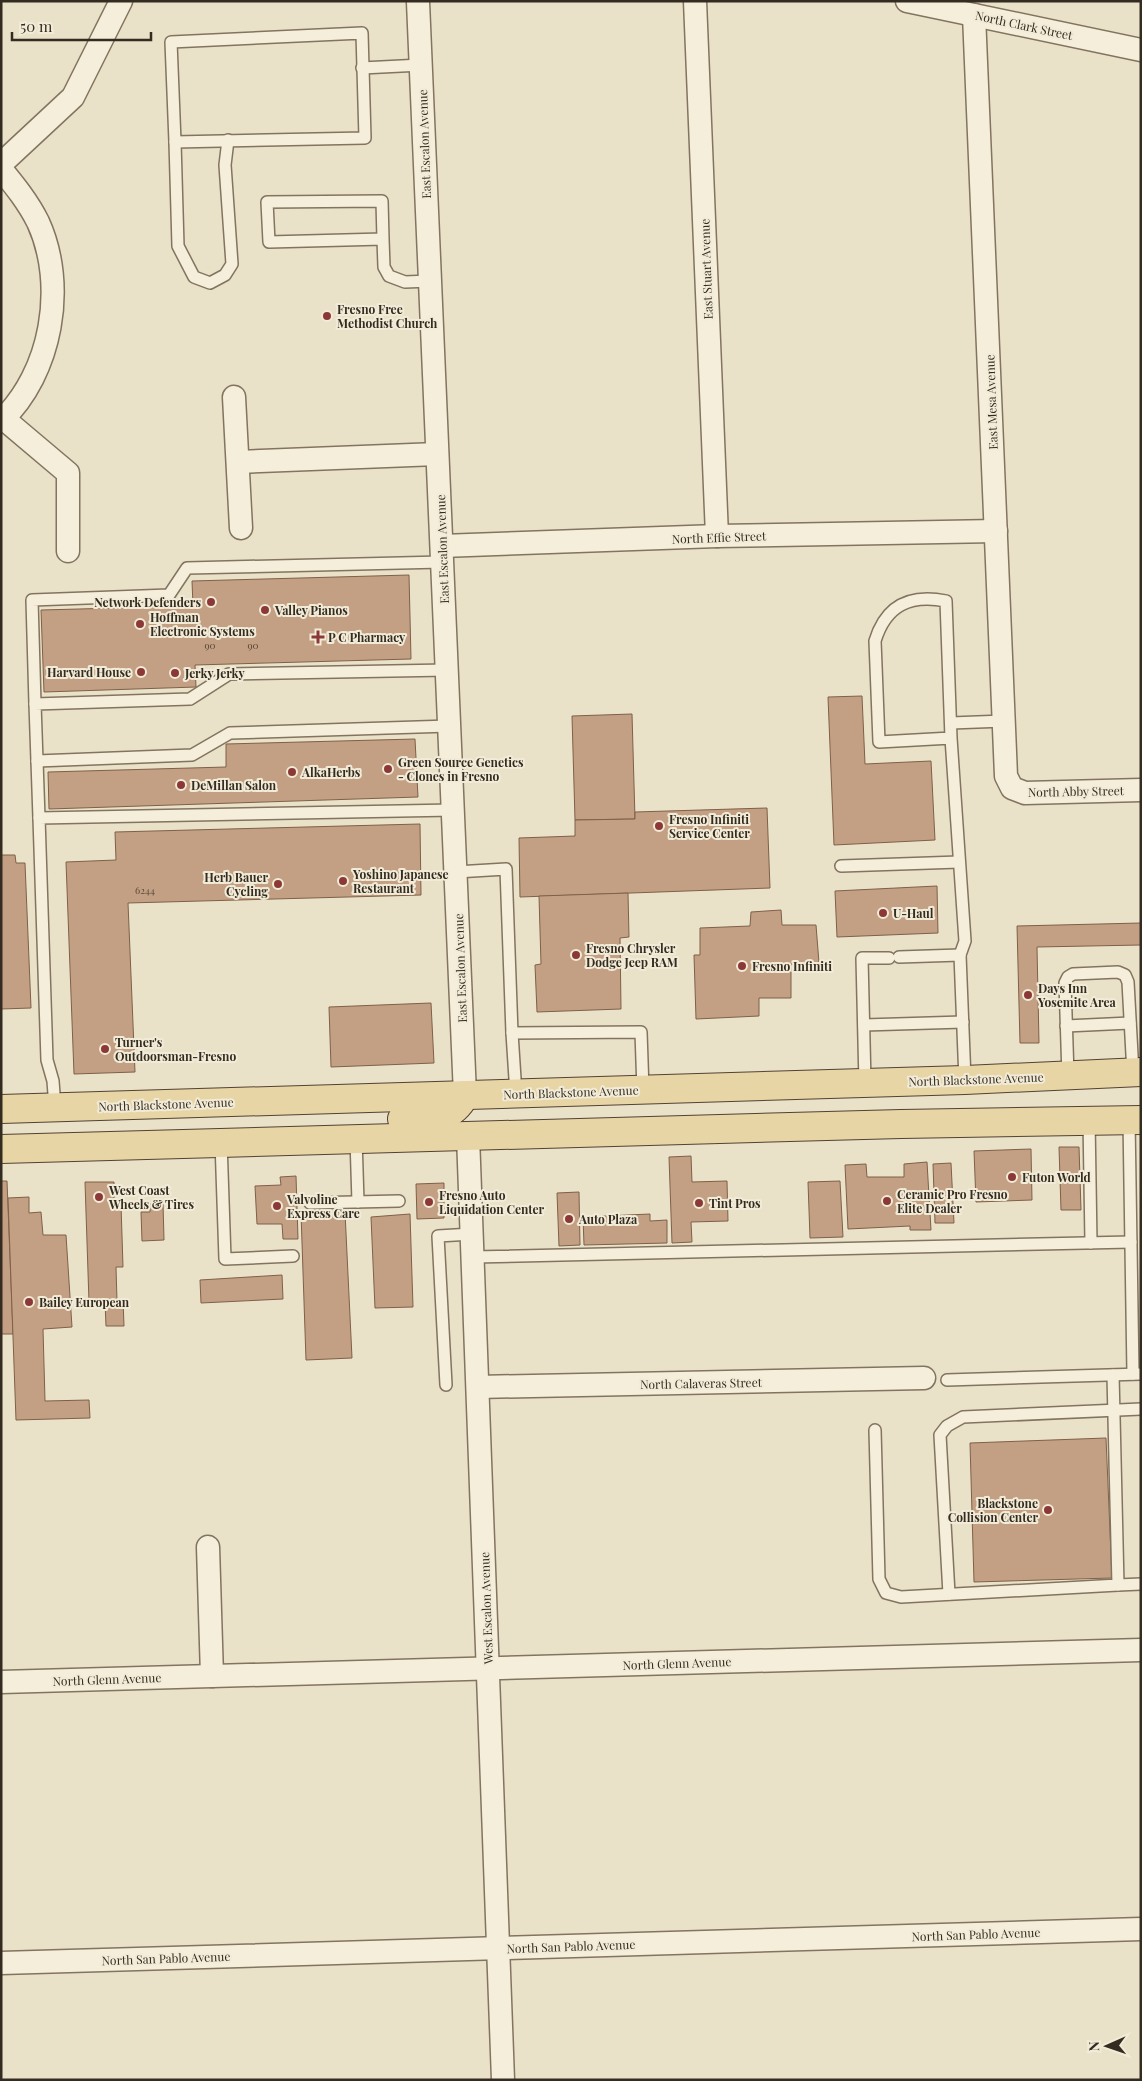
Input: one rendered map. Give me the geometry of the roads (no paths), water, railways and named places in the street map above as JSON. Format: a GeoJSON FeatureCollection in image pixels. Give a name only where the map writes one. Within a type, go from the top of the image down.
{"type":"FeatureCollection","features":[{"type":"Feature","properties":{"kind":"main road","name":"North Blackstone Avenue"},"geometry":{"type":"LineString","coordinates":[[1,1109],[865,1084],[1137,1072]]}},
{"type":"Feature","properties":{"kind":"main road"},"geometry":{"type":"LineString","coordinates":[[468,1136],[474,1124],[480,1119],[495,1113],[590,1110],[643,1090]]}},
{"type":"Feature","properties":{"kind":"main road"},"geometry":{"type":"LineString","coordinates":[[356,1139],[373,1121],[447,1115],[460,1106],[465,1096]]}},
{"type":"Feature","properties":{"kind":"main road"},"geometry":{"type":"LineString","coordinates":[[1,1149],[1135,1120]]}},
{"type":"Feature","properties":{"kind":"street"},"geometry":{"type":"LineString","coordinates":[[1,164],[74,97],[121,1]]}},
{"type":"Feature","properties":{"kind":"street"},"geometry":{"type":"LineString","coordinates":[[418,2],[430,1]]}},
{"type":"Feature","properties":{"kind":"street","name":"East Stuart Avenue"},"geometry":{"type":"LineString","coordinates":[[695,1],[717,536]]}},
{"type":"Feature","properties":{"kind":"street","name":"North Clark Street"},"geometry":{"type":"LineString","coordinates":[[907,1],[1141,50]]}},
{"type":"Feature","properties":{"kind":"street","name":"East Escalon Avenue"},"geometry":{"type":"LineString","coordinates":[[418,2],[465,1096]]}},
{"type":"Feature","properties":{"kind":"street","name":"East Mesa Avenue"},"geometry":{"type":"LineString","coordinates":[[974,15],[1006,776],[1012,788]]}},
{"type":"Feature","properties":{"kind":"street"},"geometry":{"type":"LineString","coordinates":[[1,169],[22,193],[38,224],[49,257],[53,292],[50,326],[40,360],[25,392],[2,420],[68,472],[68,551]]}},
{"type":"Feature","properties":{"kind":"street"},"geometry":{"type":"LineString","coordinates":[[234,397],[241,528]]}},
{"type":"Feature","properties":{"kind":"street"},"geometry":{"type":"LineString","coordinates":[[238,462],[437,454]]}},
{"type":"Feature","properties":{"kind":"street","name":"North Effie Street"},"geometry":{"type":"LineString","coordinates":[[442,554],[717,536],[996,531]]}},
{"type":"Feature","properties":{"kind":"street","name":"North Abby Street"},"geometry":{"type":"LineString","coordinates":[[1012,788],[1025,793],[1141,790]]}},
{"type":"Feature","properties":{"kind":"street","name":"West Escalon Avenue"},"geometry":{"type":"LineString","coordinates":[[468,1136],[503,2080]]}},
{"type":"Feature","properties":{"kind":"street","name":"North Calaveras Street"},"geometry":{"type":"LineString","coordinates":[[478,1387],[924,1378]]}},
{"type":"Feature","properties":{"kind":"street"},"geometry":{"type":"LineString","coordinates":[[208,1547],[212,1676]]}},
{"type":"Feature","properties":{"kind":"street","name":"North Glenn Avenue"},"geometry":{"type":"LineString","coordinates":[[1,1682],[1141,1650]]}},
{"type":"Feature","properties":{"kind":"street","name":"North San Pablo Avenue"},"geometry":{"type":"LineString","coordinates":[[1,1963],[1141,1929]]}},
{"type":"Feature","properties":{"kind":"lane"},"geometry":{"type":"LineString","coordinates":[[175,142],[228,140],[365,138],[362,33],[171,42],[178,246],[194,276],[210,283],[225,276],[232,264],[225,166],[228,140]]}},
{"type":"Feature","properties":{"kind":"lane"},"geometry":{"type":"LineString","coordinates":[[362,68],[421,65]]}},
{"type":"Feature","properties":{"kind":"lane"},"geometry":{"type":"LineString","coordinates":[[382,238],[269,242],[267,202],[382,200],[384,267],[389,276],[405,282],[430,281]]}},
{"type":"Feature","properties":{"kind":"lane"},"geometry":{"type":"LineString","coordinates":[[55,1107],[53,1081],[47,1060],[32,600],[169,595],[187,568],[442,554]]}},
{"type":"Feature","properties":{"kind":"lane"},"geometry":{"type":"LineString","coordinates":[[951,738],[879,742],[875,641],[879,628],[893,608],[908,601],[931,598],[946,601],[950,722],[965,941],[960,955],[966,1080]]}},
{"type":"Feature","properties":{"kind":"lane"},"geometry":{"type":"LineString","coordinates":[[35,704],[190,699],[229,674],[447,670]]}},
{"type":"Feature","properties":{"kind":"lane"},"geometry":{"type":"LineString","coordinates":[[950,722],[1004,721]]}},
{"type":"Feature","properties":{"kind":"lane"},"geometry":{"type":"LineString","coordinates":[[37,761],[192,756],[230,733],[449,726]]}},
{"type":"Feature","properties":{"kind":"lane"},"geometry":{"type":"LineString","coordinates":[[39,818],[453,810]]}},
{"type":"Feature","properties":{"kind":"lane"},"geometry":{"type":"LineString","coordinates":[[841,866],[959,862]]}},
{"type":"Feature","properties":{"kind":"lane"},"geometry":{"type":"LineString","coordinates":[[456,872],[506,869],[516,1094]]}},
{"type":"Feature","properties":{"kind":"lane"},"geometry":{"type":"LineString","coordinates":[[865,1084],[862,958],[960,955]]}},
{"type":"Feature","properties":{"kind":"lane"},"geometry":{"type":"LineString","coordinates":[[1068,1076],[1065,983],[1068,977],[1073,974],[1118,972],[1125,975],[1128,982],[1130,1022],[1137,1072]]}},
{"type":"Feature","properties":{"kind":"lane"},"geometry":{"type":"LineString","coordinates":[[864,1025],[963,1022]]}},
{"type":"Feature","properties":{"kind":"lane"},"geometry":{"type":"LineString","coordinates":[[1066,1026],[1130,1022]]}},
{"type":"Feature","properties":{"kind":"lane"},"geometry":{"type":"LineString","coordinates":[[512,1033],[641,1032],[643,1090]]}},
{"type":"Feature","properties":{"kind":"lane"},"geometry":{"type":"LineString","coordinates":[[1089,1120],[1091,1243]]}},
{"type":"Feature","properties":{"kind":"lane"},"geometry":{"type":"LineString","coordinates":[[947,1380],[1137,1374],[1136,1279],[1131,1242],[1135,1170],[1135,1120]]}},
{"type":"Feature","properties":{"kind":"lane"},"geometry":{"type":"LineString","coordinates":[[356,1139],[358,1202]]}},
{"type":"Feature","properties":{"kind":"lane"},"geometry":{"type":"LineString","coordinates":[[221,1142],[225,1259],[293,1256]]}},
{"type":"Feature","properties":{"kind":"lane"},"geometry":{"type":"LineString","coordinates":[[310,1204],[399,1201]]}},
{"type":"Feature","properties":{"kind":"lane"},"geometry":{"type":"LineString","coordinates":[[446,1385],[438,1236],[472,1234]]}},
{"type":"Feature","properties":{"kind":"lane"},"geometry":{"type":"LineString","coordinates":[[473,1257],[1131,1242]]}},
{"type":"Feature","properties":{"kind":"lane"},"geometry":{"type":"LineString","coordinates":[[1113,1375],[1118,1585]]}},
{"type":"Feature","properties":{"kind":"lane"},"geometry":{"type":"LineString","coordinates":[[949,1594],[940,1435],[947,1426],[963,1417],[1141,1409]]}},
{"type":"Feature","properties":{"kind":"lane"},"geometry":{"type":"LineString","coordinates":[[875,1430],[879,1579],[886,1594],[901,1597],[1141,1584]]}},
{"type":"Feature","properties":{"kind":"place","name":"Fresno Free Methodist Church"},"geometry":{"type":"Point","coordinates":[327,316]}},
{"type":"Feature","properties":{"kind":"place","name":"Network Defenders"},"geometry":{"type":"Point","coordinates":[211,602]}},
{"type":"Feature","properties":{"kind":"place","name":"Valley Pianos"},"geometry":{"type":"Point","coordinates":[265,610]}},
{"type":"Feature","properties":{"kind":"place","name":"Hoffman Electronic Systems"},"geometry":{"type":"Point","coordinates":[140,624]}},
{"type":"Feature","properties":{"kind":"place","name":"P C Pharmacy"},"geometry":{"type":"Point","coordinates":[318,637]}},
{"type":"Feature","properties":{"kind":"place","name":"Harvard House"},"geometry":{"type":"Point","coordinates":[141,672]}},
{"type":"Feature","properties":{"kind":"place","name":"Jerky Jerky"},"geometry":{"type":"Point","coordinates":[175,673]}},
{"type":"Feature","properties":{"kind":"place","name":"Green Source Genetics - Clones in Fresno"},"geometry":{"type":"Point","coordinates":[388,769]}},
{"type":"Feature","properties":{"kind":"place","name":"AlkaHerbs"},"geometry":{"type":"Point","coordinates":[292,772]}},
{"type":"Feature","properties":{"kind":"place","name":"DeMillan Salon"},"geometry":{"type":"Point","coordinates":[181,785]}},
{"type":"Feature","properties":{"kind":"place","name":"Fresno Infiniti Service Center"},"geometry":{"type":"Point","coordinates":[659,826]}},
{"type":"Feature","properties":{"kind":"place","name":"Yoshino Japanese Restaurant"},"geometry":{"type":"Point","coordinates":[343,881]}},
{"type":"Feature","properties":{"kind":"place","name":"Herb Bauer Cycling"},"geometry":{"type":"Point","coordinates":[278,884]}},
{"type":"Feature","properties":{"kind":"place","name":"U-Haul"},"geometry":{"type":"Point","coordinates":[883,913]}},
{"type":"Feature","properties":{"kind":"place","name":"Fresno Chrysler Dodge Jeep RAM"},"geometry":{"type":"Point","coordinates":[576,955]}},
{"type":"Feature","properties":{"kind":"place","name":"Fresno Infiniti"},"geometry":{"type":"Point","coordinates":[742,966]}},
{"type":"Feature","properties":{"kind":"place","name":"Days Inn Yosemite Area"},"geometry":{"type":"Point","coordinates":[1028,995]}},
{"type":"Feature","properties":{"kind":"place","name":"Turner's Outdoorsman-Fresno"},"geometry":{"type":"Point","coordinates":[105,1049]}},
{"type":"Feature","properties":{"kind":"place","name":"Futon World"},"geometry":{"type":"Point","coordinates":[1012,1177]}},
{"type":"Feature","properties":{"kind":"place","name":"West Coast Wheels & Tires"},"geometry":{"type":"Point","coordinates":[99,1197]}},
{"type":"Feature","properties":{"kind":"place","name":"Ceramic Pro Fresno Elite Dealer"},"geometry":{"type":"Point","coordinates":[887,1201]}},
{"type":"Feature","properties":{"kind":"place","name":"Fresno Auto Liquidation Center"},"geometry":{"type":"Point","coordinates":[429,1202]}},
{"type":"Feature","properties":{"kind":"place","name":"Tint Pros"},"geometry":{"type":"Point","coordinates":[699,1203]}},
{"type":"Feature","properties":{"kind":"place","name":"Valvoline Express Care"},"geometry":{"type":"Point","coordinates":[277,1206]}},
{"type":"Feature","properties":{"kind":"place","name":"Auto Plaza"},"geometry":{"type":"Point","coordinates":[569,1219]}},
{"type":"Feature","properties":{"kind":"place","name":"Bailey European"},"geometry":{"type":"Point","coordinates":[29,1302]}},
{"type":"Feature","properties":{"kind":"place","name":"Blackstone Collision Center"},"geometry":{"type":"Point","coordinates":[1048,1510]}}]}
